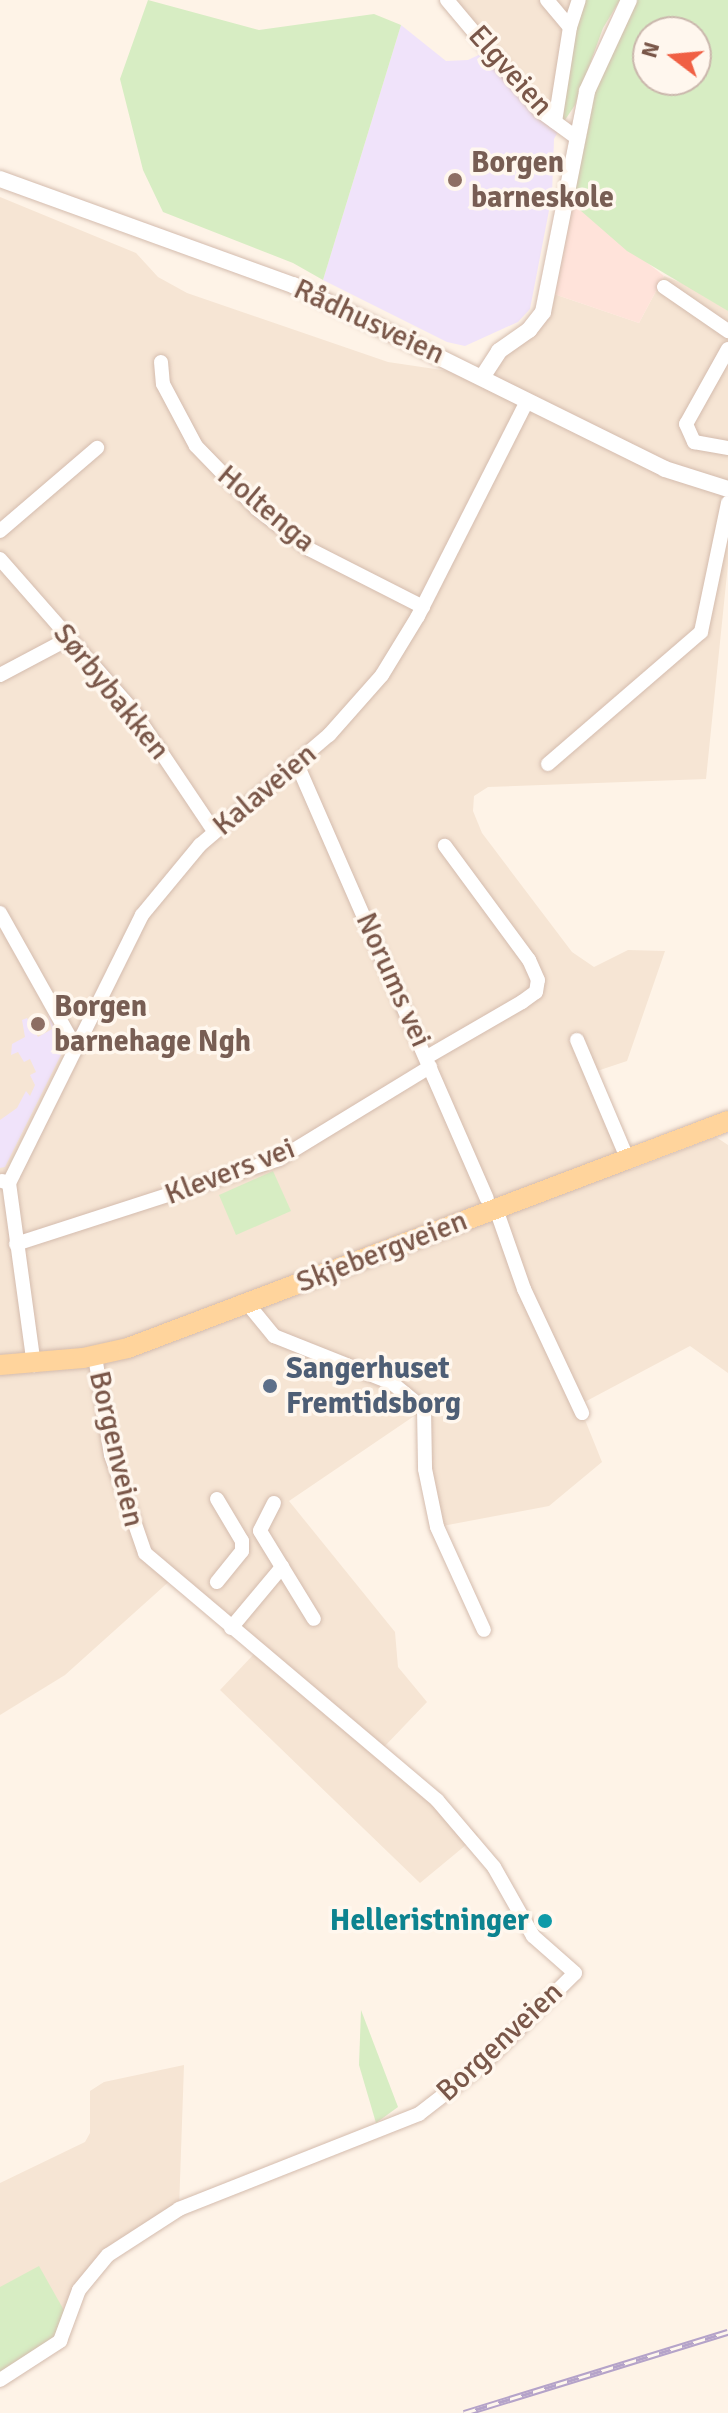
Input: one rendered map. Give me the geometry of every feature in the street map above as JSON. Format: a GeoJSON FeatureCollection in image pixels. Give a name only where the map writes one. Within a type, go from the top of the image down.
{"type":"FeatureCollection","features":[{"type":"Feature","properties":{"kind":"main road","name":"Skjebergveien"},"geometry":{"type":"LineString","coordinates":[[0,1365],[32,1365],[95,1356],[247,1303],[491,1203],[726,1127]]}},
{"type":"Feature","properties":{"kind":"main road","name":"Skjebergveien"},"geometry":{"type":"LineString","coordinates":[[0,1376],[32,1365]]}},
{"type":"Feature","properties":{"kind":"street","name":"Elgveien"},"geometry":{"type":"LineString","coordinates":[[447,0],[521,91],[577,138]]}},
{"type":"Feature","properties":{"kind":"street"},"geometry":{"type":"LineString","coordinates":[[547,0],[570,27]]}},
{"type":"Feature","properties":{"kind":"street"},"geometry":{"type":"LineString","coordinates":[[555,122],[570,27],[579,0]]}},
{"type":"Feature","properties":{"kind":"street"},"geometry":{"type":"LineString","coordinates":[[483,376],[499,351],[529,330],[543,312],[577,138],[596,64],[629,0]]}},
{"type":"Feature","properties":{"kind":"street","name":"Rådhusveien"},"geometry":{"type":"LineString","coordinates":[[0,179],[251,268],[483,376],[665,469],[728,489]]}},
{"type":"Feature","properties":{"kind":"street"},"geometry":{"type":"LineString","coordinates":[[664,287],[728,331]]}},
{"type":"Feature","properties":{"kind":"street"},"geometry":{"type":"LineString","coordinates":[[728,349],[686,424],[694,442],[728,448]]}},
{"type":"Feature","properties":{"kind":"street","name":"Holtenga"},"geometry":{"type":"LineString","coordinates":[[161,362],[163,384],[196,446],[257,509],[309,549],[423,607]]}},
{"type":"Feature","properties":{"kind":"street","name":"Kalaveien"},"geometry":{"type":"LineString","coordinates":[[5,1182],[142,915],[214,831],[297,764],[360,702],[423,607],[527,401]]}},
{"type":"Feature","properties":{"kind":"street"},"geometry":{"type":"LineString","coordinates":[[0,531],[97,448]]}},
{"type":"Feature","properties":{"kind":"street"},"geometry":{"type":"LineString","coordinates":[[548,764],[701,632],[728,503]]}},
{"type":"Feature","properties":{"kind":"street","name":"Sørbybakken"},"geometry":{"type":"LineString","coordinates":[[0,559],[138,717],[214,831]]}},
{"type":"Feature","properties":{"kind":"street"},"geometry":{"type":"LineString","coordinates":[[0,675],[70,638]]}},
{"type":"Feature","properties":{"kind":"street","name":"Norums vei"},"geometry":{"type":"LineString","coordinates":[[297,764],[491,1203],[524,1289],[582,1413]]}},
{"type":"Feature","properties":{"kind":"street","name":"Klevers vei"},"geometry":{"type":"LineString","coordinates":[[10,1238],[279,1159],[536,992],[538,980],[529,960],[445,846]]}},
{"type":"Feature","properties":{"kind":"street"},"geometry":{"type":"LineString","coordinates":[[0,913],[74,1045]]}},
{"type":"Feature","properties":{"kind":"street"},"geometry":{"type":"LineString","coordinates":[[577,1040],[627,1158]]}},
{"type":"Feature","properties":{"kind":"street"},"geometry":{"type":"LineString","coordinates":[[5,1182],[10,1238],[32,1365]]}},
{"type":"Feature","properties":{"kind":"street"},"geometry":{"type":"LineString","coordinates":[[247,1303],[274,1336],[392,1383],[424,1409],[425,1469],[437,1527],[484,1630]]}},
{"type":"Feature","properties":{"kind":"street","name":"Borgenveien"},"geometry":{"type":"LineString","coordinates":[[0,2380],[60,2341],[79,2290],[108,2255],[179,2209],[419,2114],[481,2066],[575,1973],[533,1936],[494,1867],[437,1800],[231,1628],[138,1543],[111,1455],[95,1356]]}},
{"type":"Feature","properties":{"kind":"street"},"geometry":{"type":"LineString","coordinates":[[217,1499],[242,1541],[242,1551],[217,1582]]}},
{"type":"Feature","properties":{"kind":"street"},"geometry":{"type":"LineString","coordinates":[[274,1503],[268,1507],[260,1531],[314,1619]]}},
{"type":"Feature","properties":{"kind":"street"},"geometry":{"type":"LineString","coordinates":[[231,1628],[282,1567]]}},
{"type":"Feature","properties":{"kind":"shaded area"},"geometry":{"type":"Polygon","coordinates":[[[447,0],[579,0],[555,122],[447,0]]]}},
{"type":"Feature","properties":{"kind":"shaded area","name":"Borgen barneskole"},"geometry":{"type":"Polygon","coordinates":[[[401,25],[446,61],[468,60],[489,50],[561,126],[554,139],[552,195],[530,309],[518,322],[465,346],[447,342],[323,280],[401,25]]]}},
{"type":"Feature","properties":{"kind":"shaded area"},"geometry":{"type":"Polygon","coordinates":[[[0,197],[136,253],[158,277],[187,293],[388,362],[482,376],[529,330],[548,292],[639,323],[664,276],[698,289],[728,311],[728,564],[706,779],[488,787],[474,796],[473,811],[482,833],[572,952],[594,967],[628,950],[665,951],[627,1061],[591,1073],[631,1170],[716,1137],[728,1145],[728,1373],[690,1346],[579,1405],[602,1462],[549,1506],[437,1527],[423,1410],[289,1501],[395,1632],[398,1667],[427,1702],[384,1747],[478,1835],[420,1883],[220,1690],[254,1654],[173,1578],[65,1675],[0,1715],[0,197]]]}},
{"type":"Feature","properties":{"kind":"shaded area"},"geometry":{"type":"Polygon","coordinates":[[[565,197],[664,276],[639,323],[548,292],[565,197]]]}},
{"type":"Feature","properties":{"kind":"shaded area"},"geometry":{"type":"Polygon","coordinates":[[[47,1012],[65,1047],[5,1167],[0,1168],[0,1120],[17,1108],[26,1091],[30,1096],[35,1085],[30,1075],[36,1072],[30,1059],[24,1062],[18,1052],[11,1055],[12,1044],[25,1037],[22,1020],[27,1018],[38,1037],[52,1029],[47,1012]]]}},
{"type":"Feature","properties":{"kind":"shaded area"},"geometry":{"type":"Polygon","coordinates":[[[184,2065],[179,2209],[88,2276],[70,2321],[0,2380],[0,2183],[85,2142],[90,2133],[90,2091],[104,2082],[184,2065]]]}},
{"type":"Feature","properties":{"kind":"green space"},"geometry":{"type":"Polygon","coordinates":[[[148,0],[259,30],[374,14],[401,25],[323,280],[293,263],[163,212],[143,170],[120,79],[148,0]]]}},
{"type":"Feature","properties":{"kind":"green space"},"geometry":{"type":"Polygon","coordinates":[[[579,0],[620,0],[603,28],[575,105],[561,126],[579,0]]]}},
{"type":"Feature","properties":{"kind":"green space"},"geometry":{"type":"Polygon","coordinates":[[[629,0],[728,0],[728,311],[627,251],[565,197],[577,138],[629,0]]]}},
{"type":"Feature","properties":{"kind":"green space"},"geometry":{"type":"Polygon","coordinates":[[[273,1171],[291,1211],[236,1235],[219,1195],[273,1171]]]}},
{"type":"Feature","properties":{"kind":"green space"},"geometry":{"type":"Polygon","coordinates":[[[361,2010],[398,2107],[376,2123],[359,2065],[361,2010]]]}},
{"type":"Feature","properties":{"kind":"green space"},"geometry":{"type":"Polygon","coordinates":[[[39,2266],[70,2321],[65,2332],[0,2380],[0,2287],[39,2266]]]}},
{"type":"Feature","properties":{"kind":"railway"},"geometry":{"type":"LineString","coordinates":[[464,2413],[728,2332]]}},
{"type":"Feature","properties":{"kind":"place","name":"Borgen barneskole"},"geometry":{"type":"Point","coordinates":[455,180]}},
{"type":"Feature","properties":{"kind":"place","name":"Borgen barnehage Ngh"},"geometry":{"type":"Point","coordinates":[38,1024]}},
{"type":"Feature","properties":{"kind":"place","name":"Sangerhuset Fremtidsborg"},"geometry":{"type":"Point","coordinates":[270,1386]}},
{"type":"Feature","properties":{"kind":"place","name":"Helleristninger"},"geometry":{"type":"Point","coordinates":[545,1921]}}]}
